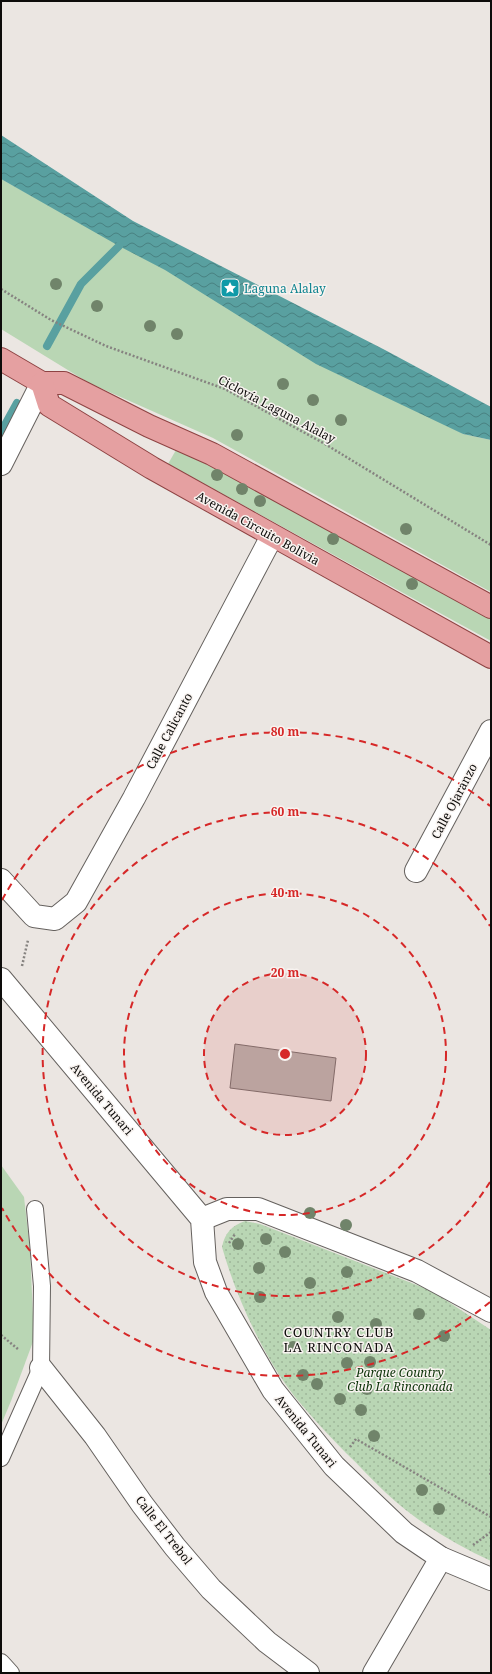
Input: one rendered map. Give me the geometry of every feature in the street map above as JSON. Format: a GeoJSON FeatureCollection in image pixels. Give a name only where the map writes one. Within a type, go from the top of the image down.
{"type":"FeatureCollection","features":[{"type":"Feature","properties":{"kind":"main road"},"geometry":{"type":"LineString","coordinates":[[1,359],[42,383],[64,383],[149,426],[212,454],[491,607]]}},
{"type":"Feature","properties":{"kind":"main road","name":"Avenida Circuito Bolivia"},"geometry":{"type":"LineString","coordinates":[[42,383],[49,405],[152,468],[272,536],[491,656]]}},
{"type":"Feature","properties":{"kind":"street"},"geometry":{"type":"LineString","coordinates":[[1,464],[42,383]]}},
{"type":"Feature","properties":{"kind":"street","name":"Calle Calicanto"},"geometry":{"type":"LineString","coordinates":[[1,880],[34,916],[55,919],[76,902],[134,798],[272,536]]}},
{"type":"Feature","properties":{"kind":"street","name":"Calle Ojaranzo"},"geometry":{"type":"LineString","coordinates":[[416,871],[491,731]]}},
{"type":"Feature","properties":{"kind":"street","name":"Avenida Tunari"},"geometry":{"type":"LineString","coordinates":[[1,979],[202,1219],[205,1262],[216,1292],[273,1390],[334,1466],[404,1533],[441,1558],[491,1579]]}},
{"type":"Feature","properties":{"kind":"street"},"geometry":{"type":"LineString","coordinates":[[202,1219],[227,1209],[258,1209],[417,1272],[489,1306]]}},
{"type":"Feature","properties":{"kind":"street","name":"Calle El Trebol"},"geometry":{"type":"LineString","coordinates":[[41,1368],[95,1436],[142,1504],[175,1547],[206,1583],[267,1642],[308,1673]]}},
{"type":"Feature","properties":{"kind":"street"},"geometry":{"type":"LineString","coordinates":[[374,1673],[441,1558]]}},
{"type":"Feature","properties":{"kind":"lane"},"geometry":{"type":"LineString","coordinates":[[1,1458],[41,1368],[42,1286],[35,1209]]}},
{"type":"Feature","properties":{"kind":"lane"},"geometry":{"type":"LineString","coordinates":[[1,1662],[11,1673]]}},
{"type":"Feature","properties":{"kind":"path","name":"Ciclovía Laguna Alalay"},"geometry":{"type":"LineString","coordinates":[[1,289],[51,320],[106,346],[225,389],[325,444],[491,545]]}},
{"type":"Feature","properties":{"kind":"path"},"geometry":{"type":"LineString","coordinates":[[229,1250],[228,1244],[237,1232]]}},
{"type":"Feature","properties":{"kind":"path"},"geometry":{"type":"LineString","coordinates":[[334,1466],[356,1439],[491,1517]]}},
{"type":"Feature","properties":{"kind":"path"},"geometry":{"type":"LineString","coordinates":[[345,1442],[350,1447]]}},
{"type":"Feature","properties":{"kind":"path"},"geometry":{"type":"LineString","coordinates":[[491,1470],[491,1477]]}},
{"type":"Feature","properties":{"kind":"path"},"geometry":{"type":"LineString","coordinates":[[469,1543],[479,1548]]}},
{"type":"Feature","properties":{"kind":"green space"},"geometry":{"type":"Polygon","coordinates":[[[1,179],[463,434],[491,440],[491,592],[213,438],[89,383],[1,329],[1,179]]]}},
{"type":"Feature","properties":{"kind":"green space"},"geometry":{"type":"Polygon","coordinates":[[[176,450],[326,526],[491,618],[491,641],[168,464],[176,450]]]}},
{"type":"Feature","properties":{"kind":"green space"},"geometry":{"type":"Polygon","coordinates":[[[1,1165],[24,1197],[30,1249],[34,1339],[1,1425],[1,1165]]]}},
{"type":"Feature","properties":{"kind":"green space","name":"Parque Country Club La Rinconada"},"geometry":{"type":"Polygon","coordinates":[[[245,1221],[260,1224],[432,1291],[491,1330],[491,1561],[462,1547],[435,1531],[397,1503],[339,1446],[295,1397],[283,1381],[262,1345],[243,1306],[222,1247],[229,1231],[236,1225],[245,1221]]]}},
{"type":"Feature","properties":{"kind":"water","name":"Laguna Alalay"},"geometry":{"type":"Polygon","coordinates":[[[1,135],[133,221],[385,350],[491,407],[491,440],[463,434],[316,364],[165,270],[119,246],[1,179],[1,135]]]}},
{"type":"Feature","properties":{"kind":"building"},"geometry":{"type":"Polygon","coordinates":[[[235,1044],[336,1058],[331,1101],[230,1088],[235,1044]]]}},
{"type":"Feature","properties":{"kind":"waterway"},"geometry":{"type":"LineString","coordinates":[[47,346],[81,284],[119,246]]}},
{"type":"Feature","properties":{"kind":"waterway"},"geometry":{"type":"LineString","coordinates":[[1,432],[17,403]]}},
{"type":"Feature","properties":{"kind":"place","name":"Laguna Alalay"},"geometry":{"type":"Point","coordinates":[230,288]}},
{"type":"Feature","properties":{"kind":"district","name":"COUNTRY CLUB LA RINCONADA"},"geometry":{"type":"Point","coordinates":[339,1340]}}]}
